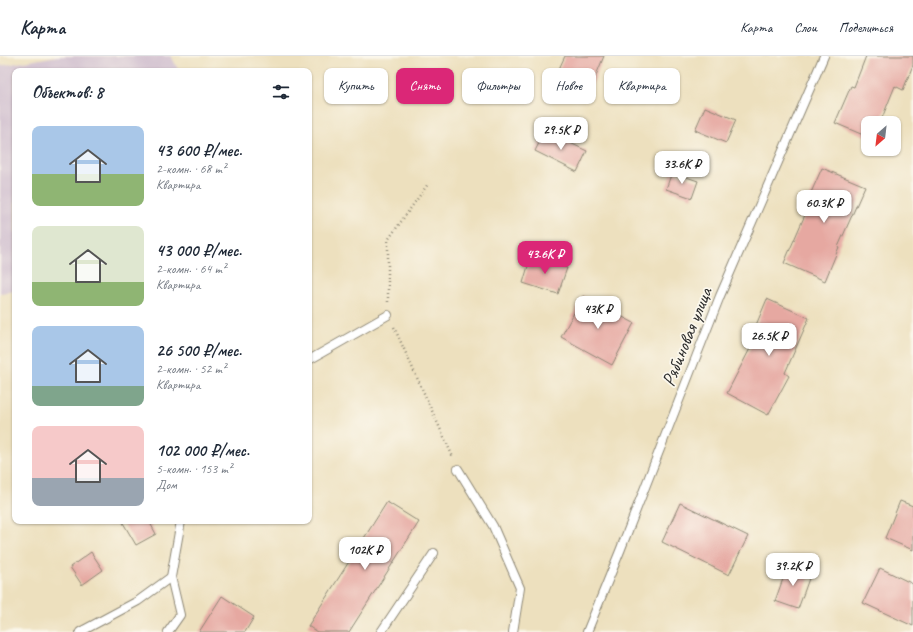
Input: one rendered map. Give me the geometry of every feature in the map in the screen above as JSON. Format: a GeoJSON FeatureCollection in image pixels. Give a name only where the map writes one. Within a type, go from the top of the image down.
{"type":"FeatureCollection","features":[{"type":"Feature","properties":{"kind":"lane","name":"Рябиновая улица"},"geometry":{"type":"LineString","coordinates":[[587,632],[720,296],[824,56]]}},
{"type":"Feature","properties":{"kind":"lane"},"geometry":{"type":"LineString","coordinates":[[312,358],[388,315]]}},
{"type":"Feature","properties":{"kind":"lane"},"geometry":{"type":"LineString","coordinates":[[458,469],[493,526],[520,588],[513,632]]}},
{"type":"Feature","properties":{"kind":"lane"},"geometry":{"type":"LineString","coordinates":[[168,632],[180,615],[171,577],[180,524]]}},
{"type":"Feature","properties":{"kind":"lane"},"geometry":{"type":"LineString","coordinates":[[381,632],[434,553]]}},
{"type":"Feature","properties":{"kind":"lane"},"geometry":{"type":"LineString","coordinates":[[80,632],[138,601],[171,577]]}},
{"type":"Feature","properties":{"kind":"path"},"geometry":{"type":"LineString","coordinates":[[428,184],[388,240],[388,315],[458,469]]}},
{"type":"Feature","properties":{"kind":"shaded area"},"geometry":{"type":"Polygon","coordinates":[[[58,56],[171,56],[177,68],[12,68],[12,291],[0,293],[0,66],[58,56]]]}},
{"type":"Feature","properties":{"kind":"building"},"geometry":{"type":"Polygon","coordinates":[[[565,56],[604,56],[596,75],[596,68],[559,68],[565,56]]]}},
{"type":"Feature","properties":{"kind":"building"},"geometry":{"type":"Polygon","coordinates":[[[866,56],[913,56],[913,65],[903,90],[895,86],[883,116],[861,116],[861,134],[835,123],[851,86],[854,87],[866,56]]]}},
{"type":"Feature","properties":{"kind":"building"},"geometry":{"type":"Polygon","coordinates":[[[705,107],[736,120],[726,143],[695,130],[705,107]]]}},
{"type":"Feature","properties":{"kind":"building"},"geometry":{"type":"Polygon","coordinates":[[[545,131],[587,151],[577,172],[535,151],[545,131]]]}},
{"type":"Feature","properties":{"kind":"building"},"geometry":{"type":"Polygon","coordinates":[[[822,168],[865,186],[838,247],[825,281],[784,263],[808,208],[805,206],[822,168]]]}},
{"type":"Feature","properties":{"kind":"building"},"geometry":{"type":"Polygon","coordinates":[[[672,172],[698,181],[692,198],[666,189],[672,172]]]}},
{"type":"Feature","properties":{"kind":"building"},"geometry":{"type":"Polygon","coordinates":[[[531,256],[567,268],[558,294],[523,283],[531,256]]]}},
{"type":"Feature","properties":{"kind":"building"},"geometry":{"type":"Polygon","coordinates":[[[583,296],[634,323],[612,365],[561,337],[583,296]]]}},
{"type":"Feature","properties":{"kind":"building"},"geometry":{"type":"Polygon","coordinates":[[[767,299],[809,318],[785,373],[789,376],[768,415],[727,393],[755,339],[751,337],[767,299]]]}},
{"type":"Feature","properties":{"kind":"building"},"geometry":{"type":"Polygon","coordinates":[[[900,501],[913,506],[913,550],[885,538],[900,501]]]}},
{"type":"Feature","properties":{"kind":"building"},"geometry":{"type":"Polygon","coordinates":[[[387,502],[419,522],[349,632],[317,632],[308,626],[387,502]]]}},
{"type":"Feature","properties":{"kind":"building"},"geometry":{"type":"Polygon","coordinates":[[[680,503],[748,536],[729,575],[662,542],[680,503]]]}},
{"type":"Feature","properties":{"kind":"building"},"geometry":{"type":"Polygon","coordinates":[[[124,524],[151,524],[156,534],[136,545],[124,524]]]}},
{"type":"Feature","properties":{"kind":"building"},"geometry":{"type":"Polygon","coordinates":[[[91,552],[103,570],[82,585],[70,567],[91,552]]]}},
{"type":"Feature","properties":{"kind":"building"},"geometry":{"type":"Polygon","coordinates":[[[788,565],[811,573],[798,609],[775,601],[788,565]]]}},
{"type":"Feature","properties":{"kind":"building"},"geometry":{"type":"Polygon","coordinates":[[[880,568],[913,584],[913,626],[863,603],[880,568]]]}},
{"type":"Feature","properties":{"kind":"building"},"geometry":{"type":"Polygon","coordinates":[[[222,596],[254,617],[245,632],[199,632],[222,596]]]}}]}
